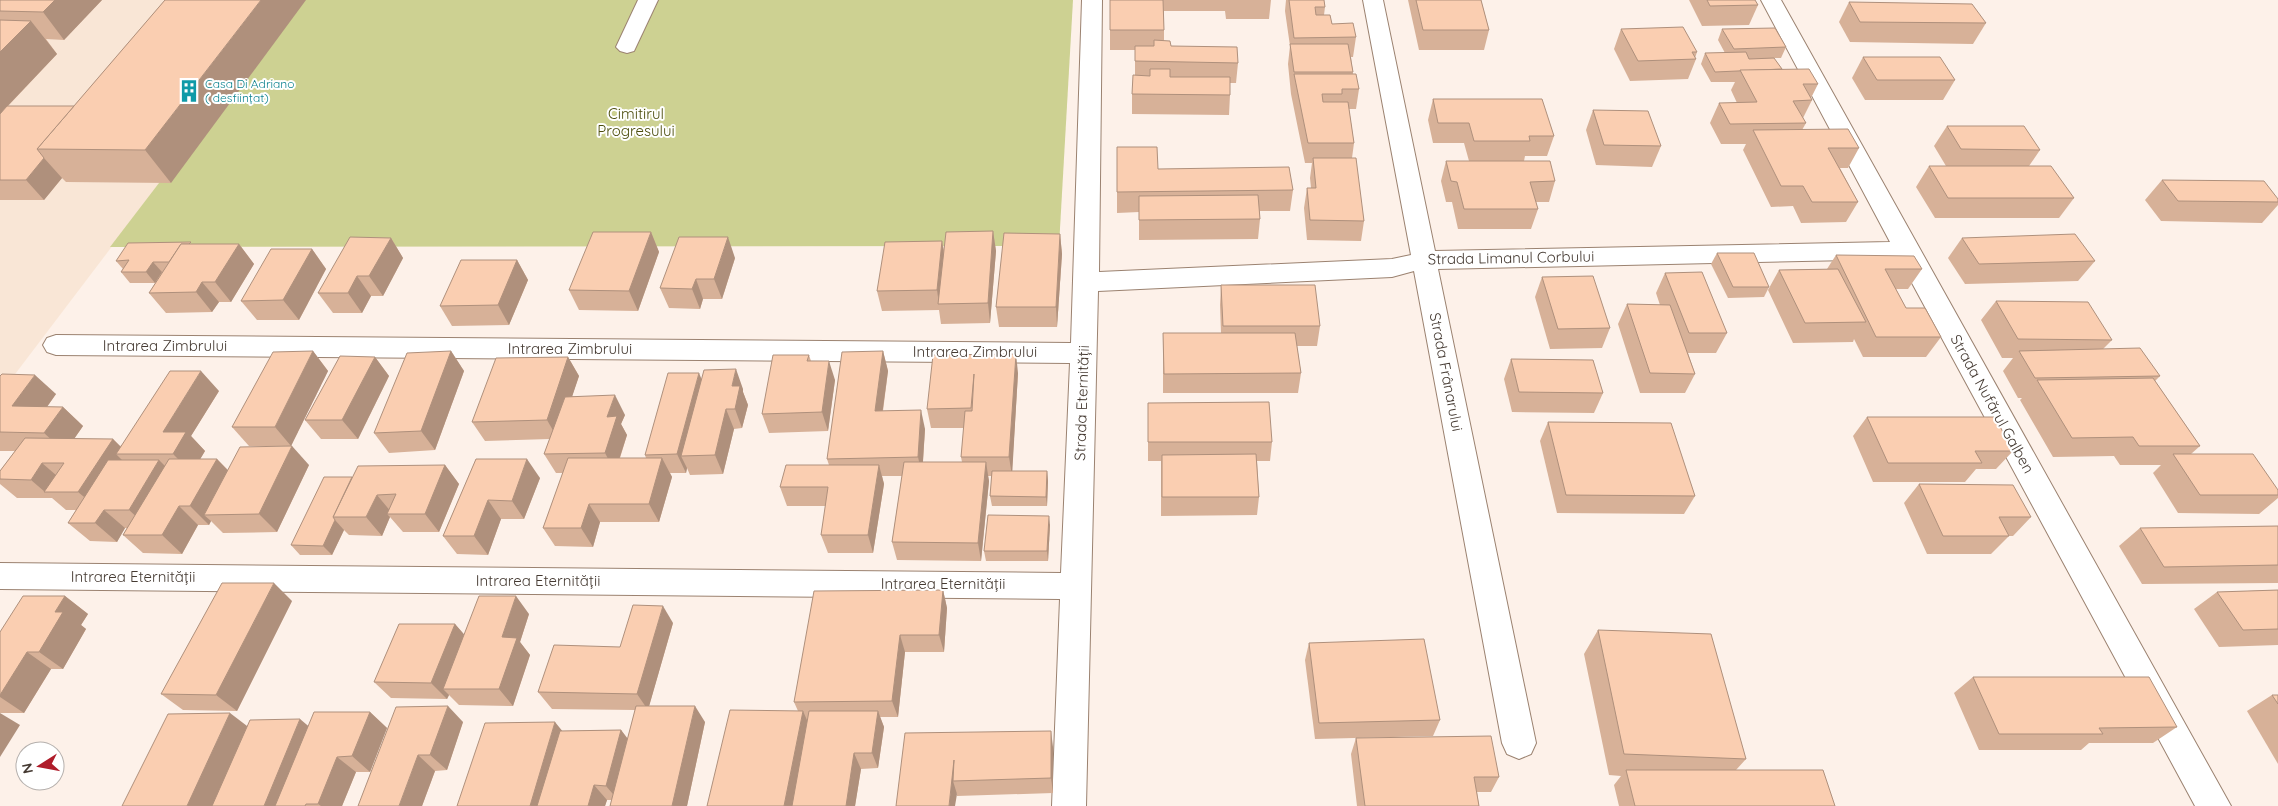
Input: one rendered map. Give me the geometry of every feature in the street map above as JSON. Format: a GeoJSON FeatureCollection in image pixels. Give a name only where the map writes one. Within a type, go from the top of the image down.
{"type":"FeatureCollection","features":[{"type":"Feature","properties":{"kind":"street"},"geometry":{"type":"LineString","coordinates":[[627,47],[648,0]]}},
{"type":"Feature","properties":{"kind":"street","name":"Strada Eternității"},"geometry":{"type":"LineString","coordinates":[[1069,806],[1084,353],[1092,0]]}},
{"type":"Feature","properties":{"kind":"street","name":"Strada Frânarului"},"geometry":{"type":"LineString","coordinates":[[1373,0],[1519,743]]}},
{"type":"Feature","properties":{"kind":"street","name":"Strada Nufărul Galben"},"geometry":{"type":"LineString","coordinates":[[1771,0],[2214,806]]}},
{"type":"Feature","properties":{"kind":"street","name":"Strada Limanul Corbului"},"geometry":{"type":"LineString","coordinates":[[1086,282],[1392,268],[1424,260],[1907,250]]}},
{"type":"Feature","properties":{"kind":"street","name":"Intrarea Zimbrului"},"geometry":{"type":"LineString","coordinates":[[56,345],[1084,353]]}},
{"type":"Feature","properties":{"kind":"street","name":"Intrarea Eternității"},"geometry":{"type":"LineString","coordinates":[[0,576],[1076,586]]}},
{"type":"Feature","properties":{"kind":"shaded area"},"geometry":{"type":"Polygon","coordinates":[[[0,0],[299,0],[0,394],[0,0]]]}},
{"type":"Feature","properties":{"kind":"green space","name":"Cimitirul Progresului"},"geometry":{"type":"Polygon","coordinates":[[[299,0],[1073,0],[1059,246],[110,247],[299,0]]]}},
{"type":"Feature","properties":{"kind":"building"},"geometry":{"type":"Polygon","coordinates":[[[0,0],[55,0],[43,12],[0,11],[0,0]]]}},
{"type":"Feature","properties":{"kind":"building"},"geometry":{"type":"Polygon","coordinates":[[[165,0],[261,0],[145,150],[37,149],[165,0]]]}},
{"type":"Feature","properties":{"kind":"building"},"geometry":{"type":"Polygon","coordinates":[[[1110,0],[1163,0],[1164,30],[1110,30],[1110,0]]]}},
{"type":"Feature","properties":{"kind":"building"},"geometry":{"type":"Polygon","coordinates":[[[1289,0],[1324,0],[1325,7],[1315,7],[1316,15],[1330,15],[1332,24],[1353,23],[1356,37],[1294,38],[1289,0]]]}},
{"type":"Feature","properties":{"kind":"building"},"geometry":{"type":"Polygon","coordinates":[[[1416,0],[1481,0],[1489,30],[1423,30],[1416,0]]]}},
{"type":"Feature","properties":{"kind":"building"},"geometry":{"type":"Polygon","coordinates":[[[1707,0],[1755,0],[1758,5],[1710,6],[1707,0]]]}},
{"type":"Feature","properties":{"kind":"building"},"geometry":{"type":"Polygon","coordinates":[[[1849,2],[1972,4],[1986,23],[1860,22],[1849,2]]]}},
{"type":"Feature","properties":{"kind":"building"},"geometry":{"type":"Polygon","coordinates":[[[0,20],[31,21],[0,52],[0,20]]]}},
{"type":"Feature","properties":{"kind":"building"},"geometry":{"type":"Polygon","coordinates":[[[1683,27],[1697,52],[1692,52],[1696,59],[1638,61],[1621,29],[1683,27]]]}},
{"type":"Feature","properties":{"kind":"building"},"geometry":{"type":"Polygon","coordinates":[[[1775,28],[1786,47],[1734,49],[1722,29],[1775,28]]]}},
{"type":"Feature","properties":{"kind":"building"},"geometry":{"type":"Polygon","coordinates":[[[1154,40],[1170,41],[1171,46],[1237,47],[1238,63],[1135,61],[1135,46],[1154,46],[1154,40]]]}},
{"type":"Feature","properties":{"kind":"building"},"geometry":{"type":"Polygon","coordinates":[[[1290,44],[1348,44],[1353,72],[1294,72],[1290,44]]]}},
{"type":"Feature","properties":{"kind":"building"},"geometry":{"type":"Polygon","coordinates":[[[1746,52],[1749,59],[1774,58],[1782,69],[1715,72],[1705,53],[1746,52]]]}},
{"type":"Feature","properties":{"kind":"building"},"geometry":{"type":"Polygon","coordinates":[[[1863,57],[1940,57],[1955,80],[1877,80],[1863,57]]]}},
{"type":"Feature","properties":{"kind":"building"},"geometry":{"type":"Polygon","coordinates":[[[1150,69],[1170,69],[1170,77],[1230,77],[1230,95],[1132,94],[1133,75],[1150,76],[1150,69]]]}},
{"type":"Feature","properties":{"kind":"building"},"geometry":{"type":"Polygon","coordinates":[[[1809,69],[1818,84],[1803,84],[1812,100],[1793,101],[1806,123],[1730,124],[1719,103],[1757,102],[1740,70],[1809,69]]]}},
{"type":"Feature","properties":{"kind":"building"},"geometry":{"type":"Polygon","coordinates":[[[1294,74],[1356,74],[1359,89],[1342,89],[1342,94],[1322,94],[1323,102],[1348,102],[1354,143],[1308,143],[1294,74]]]}},
{"type":"Feature","properties":{"kind":"building"},"geometry":{"type":"Polygon","coordinates":[[[1433,99],[1542,99],[1554,136],[1529,136],[1530,141],[1474,141],[1469,123],[1438,123],[1433,99]]]}},
{"type":"Feature","properties":{"kind":"building"},"geometry":{"type":"Polygon","coordinates":[[[7,106],[74,106],[37,149],[44,158],[26,180],[0,180],[0,114],[7,106]]]}},
{"type":"Feature","properties":{"kind":"building"},"geometry":{"type":"Polygon","coordinates":[[[1593,110],[1648,111],[1661,146],[1604,145],[1593,110]]]}},
{"type":"Feature","properties":{"kind":"building"},"geometry":{"type":"Polygon","coordinates":[[[1947,126],[2024,126],[2040,150],[1961,149],[1947,126]]]}},
{"type":"Feature","properties":{"kind":"building"},"geometry":{"type":"Polygon","coordinates":[[[1848,129],[1859,148],[1828,148],[1858,202],[1812,202],[1803,186],[1781,186],[1753,130],[1848,129]]]}},
{"type":"Feature","properties":{"kind":"building"},"geometry":{"type":"Polygon","coordinates":[[[1117,147],[1157,147],[1158,169],[1289,167],[1293,190],[1117,192],[1117,147]]]}},
{"type":"Feature","properties":{"kind":"building"},"geometry":{"type":"Polygon","coordinates":[[[1313,158],[1356,158],[1364,221],[1310,220],[1307,188],[1316,188],[1313,158]]]}},
{"type":"Feature","properties":{"kind":"building"},"geometry":{"type":"Polygon","coordinates":[[[1446,161],[1550,161],[1555,181],[1530,182],[1538,209],[1464,209],[1457,182],[1451,181],[1446,161]]]}},
{"type":"Feature","properties":{"kind":"building"},"geometry":{"type":"Polygon","coordinates":[[[1929,166],[2051,166],[2074,198],[1948,198],[1929,166]]]}},
{"type":"Feature","properties":{"kind":"building"},"geometry":{"type":"Polygon","coordinates":[[[2162,180],[2264,181],[2278,199],[2278,202],[2178,201],[2162,180]]]}},
{"type":"Feature","properties":{"kind":"building"},"geometry":{"type":"Polygon","coordinates":[[[1258,195],[1260,219],[1139,220],[1139,196],[1258,195]]]}},
{"type":"Feature","properties":{"kind":"building"},"geometry":{"type":"Polygon","coordinates":[[[993,231],[988,303],[938,304],[946,232],[993,231]]]}},
{"type":"Feature","properties":{"kind":"building"},"geometry":{"type":"Polygon","coordinates":[[[593,232],[651,232],[629,291],[569,290],[593,232]]]}},
{"type":"Feature","properties":{"kind":"building"},"geometry":{"type":"Polygon","coordinates":[[[1004,233],[1060,234],[1056,307],[996,307],[1004,233]]]}},
{"type":"Feature","properties":{"kind":"building"},"geometry":{"type":"Polygon","coordinates":[[[2075,234],[2095,261],[1979,264],[1962,238],[2075,234]]]}},
{"type":"Feature","properties":{"kind":"building"},"geometry":{"type":"Polygon","coordinates":[[[350,237],[391,238],[369,276],[357,276],[348,293],[318,293],[350,237]]]}},
{"type":"Feature","properties":{"kind":"building"},"geometry":{"type":"Polygon","coordinates":[[[679,237],[728,237],[714,279],[696,279],[692,289],[660,288],[679,237]]]}},
{"type":"Feature","properties":{"kind":"building"},"geometry":{"type":"Polygon","coordinates":[[[942,241],[937,290],[877,291],[885,242],[942,241]]]}},
{"type":"Feature","properties":{"kind":"building"},"geometry":{"type":"Polygon","coordinates":[[[191,242],[189,244],[181,244],[169,262],[153,262],[146,272],[121,272],[129,260],[116,261],[128,243],[191,242]]]}},
{"type":"Feature","properties":{"kind":"building"},"geometry":{"type":"Polygon","coordinates":[[[181,244],[239,244],[215,282],[202,282],[196,292],[149,293],[181,244]]]}},
{"type":"Feature","properties":{"kind":"building"},"geometry":{"type":"Polygon","coordinates":[[[271,249],[312,249],[283,300],[241,301],[271,249]]]}},
{"type":"Feature","properties":{"kind":"building"},"geometry":{"type":"Polygon","coordinates":[[[1717,253],[1754,253],[1769,287],[1733,287],[1717,253]]]}},
{"type":"Feature","properties":{"kind":"building"},"geometry":{"type":"Polygon","coordinates":[[[1836,255],[1914,256],[1922,269],[1885,269],[1906,308],[1925,308],[1941,337],[1876,337],[1836,255]]]}},
{"type":"Feature","properties":{"kind":"building"},"geometry":{"type":"Polygon","coordinates":[[[461,260],[517,260],[498,305],[440,306],[461,260]]]}},
{"type":"Feature","properties":{"kind":"building"},"geometry":{"type":"Polygon","coordinates":[[[1838,269],[1866,322],[1805,323],[1779,270],[1838,269]]]}},
{"type":"Feature","properties":{"kind":"building"},"geometry":{"type":"Polygon","coordinates":[[[1702,272],[1727,333],[1689,333],[1665,273],[1702,272]]]}},
{"type":"Feature","properties":{"kind":"building"},"geometry":{"type":"Polygon","coordinates":[[[1593,276],[1610,328],[1558,329],[1542,277],[1593,276]]]}},
{"type":"Feature","properties":{"kind":"building"},"geometry":{"type":"Polygon","coordinates":[[[1221,285],[1315,285],[1320,326],[1223,326],[1221,285]]]}},
{"type":"Feature","properties":{"kind":"building"},"geometry":{"type":"Polygon","coordinates":[[[1996,301],[2088,302],[2112,340],[2018,339],[1996,301]]]}},
{"type":"Feature","properties":{"kind":"building"},"geometry":{"type":"Polygon","coordinates":[[[1627,304],[1670,305],[1695,374],[1650,373],[1627,304]]]}},
{"type":"Feature","properties":{"kind":"building"},"geometry":{"type":"Polygon","coordinates":[[[1163,333],[1295,333],[1301,373],[1164,374],[1163,333]]]}},
{"type":"Feature","properties":{"kind":"building"},"geometry":{"type":"Polygon","coordinates":[[[2140,348],[2160,376],[2035,378],[2019,351],[2140,348]]]}},
{"type":"Feature","properties":{"kind":"building"},"geometry":{"type":"Polygon","coordinates":[[[313,351],[275,427],[232,427],[273,352],[313,351]]]}},
{"type":"Feature","properties":{"kind":"building"},"geometry":{"type":"Polygon","coordinates":[[[451,351],[421,431],[374,433],[407,353],[451,351]]]}},
{"type":"Feature","properties":{"kind":"building"},"geometry":{"type":"Polygon","coordinates":[[[883,351],[875,411],[921,410],[918,457],[827,459],[842,352],[883,351]]]}},
{"type":"Feature","properties":{"kind":"building"},"geometry":{"type":"Polygon","coordinates":[[[1016,354],[1009,457],[961,457],[965,411],[972,411],[974,374],[971,408],[927,409],[933,355],[1016,354]]]}},
{"type":"Feature","properties":{"kind":"building"},"geometry":{"type":"Polygon","coordinates":[[[773,355],[809,355],[807,361],[829,361],[822,412],[762,414],[773,355]]]}},
{"type":"Feature","properties":{"kind":"building"},"geometry":{"type":"Polygon","coordinates":[[[340,356],[375,357],[342,420],[305,420],[340,356]]]}},
{"type":"Feature","properties":{"kind":"building"},"geometry":{"type":"Polygon","coordinates":[[[568,357],[547,420],[472,422],[496,358],[568,357]]]}},
{"type":"Feature","properties":{"kind":"building"},"geometry":{"type":"Polygon","coordinates":[[[1511,359],[1593,360],[1603,393],[1519,392],[1511,359]]]}},
{"type":"Feature","properties":{"kind":"building"},"geometry":{"type":"Polygon","coordinates":[[[736,369],[732,386],[740,386],[735,409],[726,409],[715,455],[681,456],[704,370],[736,369]]]}},
{"type":"Feature","properties":{"kind":"building"},"geometry":{"type":"Polygon","coordinates":[[[170,371],[201,371],[163,432],[186,432],[173,454],[116,454],[170,371]]]}},
{"type":"Feature","properties":{"kind":"building"},"geometry":{"type":"Polygon","coordinates":[[[668,373],[699,373],[677,454],[645,455],[668,373]]]}},
{"type":"Feature","properties":{"kind":"building"},"geometry":{"type":"Polygon","coordinates":[[[2,374],[35,375],[12,406],[63,407],[44,433],[0,432],[0,376],[2,374]]]}},
{"type":"Feature","properties":{"kind":"building"},"geometry":{"type":"Polygon","coordinates":[[[2153,378],[2200,446],[2139,446],[2133,437],[2072,438],[2037,380],[2153,378]]]}},
{"type":"Feature","properties":{"kind":"building"},"geometry":{"type":"Polygon","coordinates":[[[615,395],[607,417],[617,416],[605,453],[544,454],[565,397],[615,395]]]}},
{"type":"Feature","properties":{"kind":"building"},"geometry":{"type":"Polygon","coordinates":[[[1269,402],[1272,442],[1148,442],[1148,403],[1269,402]]]}},
{"type":"Feature","properties":{"kind":"building"},"geometry":{"type":"Polygon","coordinates":[[[1867,417],[1995,417],[2013,451],[1975,451],[1982,463],[1888,463],[1867,417]]]}},
{"type":"Feature","properties":{"kind":"building"},"geometry":{"type":"Polygon","coordinates":[[[1548,422],[1671,423],[1695,496],[1566,495],[1548,422]]]}},
{"type":"Feature","properties":{"kind":"building"},"geometry":{"type":"Polygon","coordinates":[[[25,438],[113,439],[78,492],[44,492],[64,463],[42,463],[31,480],[0,479],[0,471],[25,438]]]}},
{"type":"Feature","properties":{"kind":"building"},"geometry":{"type":"Polygon","coordinates":[[[292,446],[259,514],[204,515],[240,447],[292,446]]]}},
{"type":"Feature","properties":{"kind":"building"},"geometry":{"type":"Polygon","coordinates":[[[1256,454],[1259,497],[1162,497],[1162,455],[1256,454]]]}},
{"type":"Feature","properties":{"kind":"building"},"geometry":{"type":"Polygon","coordinates":[[[2173,454],[2253,454],[2278,490],[2278,495],[2200,495],[2173,454]]]}},
{"type":"Feature","properties":{"kind":"building"},"geometry":{"type":"Polygon","coordinates":[[[568,458],[662,458],[649,504],[589,504],[581,528],[543,528],[568,458]]]}},
{"type":"Feature","properties":{"kind":"building"},"geometry":{"type":"Polygon","coordinates":[[[169,459],[217,459],[190,506],[179,506],[162,535],[123,535],[169,459]]]}},
{"type":"Feature","properties":{"kind":"building"},"geometry":{"type":"Polygon","coordinates":[[[476,459],[527,459],[512,501],[488,500],[474,536],[443,536],[476,459]]]}},
{"type":"Feature","properties":{"kind":"building"},"geometry":{"type":"Polygon","coordinates":[[[108,460],[159,460],[129,510],[104,510],[95,523],[68,523],[108,460]]]}},
{"type":"Feature","properties":{"kind":"building"},"geometry":{"type":"Polygon","coordinates":[[[904,462],[986,462],[978,543],[892,542],[904,462]]]}},
{"type":"Feature","properties":{"kind":"building"},"geometry":{"type":"Polygon","coordinates":[[[445,465],[425,514],[387,514],[396,494],[377,495],[366,517],[333,517],[358,466],[445,465]]]}},
{"type":"Feature","properties":{"kind":"building"},"geometry":{"type":"Polygon","coordinates":[[[786,465],[879,465],[868,535],[821,535],[828,487],[780,487],[786,465]]]}},
{"type":"Feature","properties":{"kind":"building"},"geometry":{"type":"Polygon","coordinates":[[[992,471],[1047,471],[1046,497],[990,496],[992,471]]]}},
{"type":"Feature","properties":{"kind":"building"},"geometry":{"type":"Polygon","coordinates":[[[324,477],[352,477],[333,517],[335,520],[323,546],[291,545],[324,477]]]}},
{"type":"Feature","properties":{"kind":"building"},"geometry":{"type":"Polygon","coordinates":[[[1919,484],[2013,485],[2031,517],[1999,517],[2009,536],[1943,536],[1919,484]]]}},
{"type":"Feature","properties":{"kind":"building"},"geometry":{"type":"Polygon","coordinates":[[[988,515],[1049,516],[1047,551],[984,551],[988,515]]]}},
{"type":"Feature","properties":{"kind":"building"},"geometry":{"type":"Polygon","coordinates":[[[2278,526],[2278,565],[2164,567],[2140,528],[2278,526]]]}},
{"type":"Feature","properties":{"kind":"building"},"geometry":{"type":"Polygon","coordinates":[[[222,583],[274,583],[216,695],[161,694],[222,583]]]}},
{"type":"Feature","properties":{"kind":"building"},"geometry":{"type":"Polygon","coordinates":[[[943,590],[939,635],[900,635],[892,701],[794,702],[814,591],[943,590]]]}},
{"type":"Feature","properties":{"kind":"building"},"geometry":{"type":"Polygon","coordinates":[[[2278,590],[2278,629],[2243,630],[2217,592],[2278,590]]]}},
{"type":"Feature","properties":{"kind":"building"},"geometry":{"type":"Polygon","coordinates":[[[23,596],[65,596],[55,612],[63,612],[39,652],[27,652],[0,695],[0,632],[23,596]]]}},
{"type":"Feature","properties":{"kind":"building"},"geometry":{"type":"Polygon","coordinates":[[[479,596],[516,596],[502,637],[517,638],[499,689],[443,689],[479,596]]]}},
{"type":"Feature","properties":{"kind":"building"},"geometry":{"type":"Polygon","coordinates":[[[633,605],[663,606],[637,694],[538,692],[554,645],[620,647],[633,605]]]}},
{"type":"Feature","properties":{"kind":"building"},"geometry":{"type":"Polygon","coordinates":[[[399,624],[455,624],[431,683],[374,682],[399,624]]]}},
{"type":"Feature","properties":{"kind":"building"},"geometry":{"type":"Polygon","coordinates":[[[1598,630],[1711,634],[1746,759],[1624,754],[1598,630]]]}},
{"type":"Feature","properties":{"kind":"building"},"geometry":{"type":"Polygon","coordinates":[[[1424,639],[1440,720],[1319,723],[1309,643],[1424,639]]]}},
{"type":"Feature","properties":{"kind":"building"},"geometry":{"type":"Polygon","coordinates":[[[1973,677],[2149,677],[2177,727],[2099,728],[2103,734],[1999,734],[1973,677]]]}},
{"type":"Feature","properties":{"kind":"building"},"geometry":{"type":"Polygon","coordinates":[[[2272,695],[2278,695],[2278,704],[2272,695]]]}},
{"type":"Feature","properties":{"kind":"building"},"geometry":{"type":"Polygon","coordinates":[[[448,706],[430,755],[418,755],[399,806],[358,806],[396,707],[448,706]]]}},
{"type":"Feature","properties":{"kind":"building"},"geometry":{"type":"Polygon","coordinates":[[[636,706],[695,706],[672,806],[610,806],[636,706]]]}},
{"type":"Feature","properties":{"kind":"building"},"geometry":{"type":"Polygon","coordinates":[[[730,710],[803,711],[784,806],[707,806],[730,710]]]}},
{"type":"Feature","properties":{"kind":"building"},"geometry":{"type":"Polygon","coordinates":[[[809,711],[878,711],[872,753],[854,753],[846,806],[792,806],[809,711]]]}},
{"type":"Feature","properties":{"kind":"building"},"geometry":{"type":"Polygon","coordinates":[[[314,712],[370,712],[352,756],[337,757],[318,804],[275,806],[314,712]]]}},
{"type":"Feature","properties":{"kind":"building"},"geometry":{"type":"Polygon","coordinates":[[[230,713],[187,806],[122,806],[168,714],[230,713]]]}},
{"type":"Feature","properties":{"kind":"building"},"geometry":{"type":"Polygon","coordinates":[[[300,719],[264,806],[212,806],[250,720],[300,719]]]}},
{"type":"Feature","properties":{"kind":"building"},"geometry":{"type":"Polygon","coordinates":[[[555,722],[530,806],[457,806],[485,723],[555,722]]]}},
{"type":"Feature","properties":{"kind":"building"},"geometry":{"type":"Polygon","coordinates":[[[621,730],[606,786],[594,785],[588,806],[537,806],[560,731],[621,730]]]}},
{"type":"Feature","properties":{"kind":"building"},"geometry":{"type":"Polygon","coordinates":[[[1051,731],[1051,778],[953,781],[954,760],[949,806],[896,806],[905,733],[1051,731]]]}},
{"type":"Feature","properties":{"kind":"building"},"geometry":{"type":"Polygon","coordinates":[[[1491,736],[1499,777],[1474,777],[1479,806],[1365,806],[1356,738],[1491,736]]]}},
{"type":"Feature","properties":{"kind":"building"},"geometry":{"type":"Polygon","coordinates":[[[1626,770],[1823,770],[1835,806],[1635,806],[1626,770]]]}},
{"type":"Feature","properties":{"kind":"place","name":"Casa Di Adriano ( desființat)"},"geometry":{"type":"Point","coordinates":[189,91]}}]}
